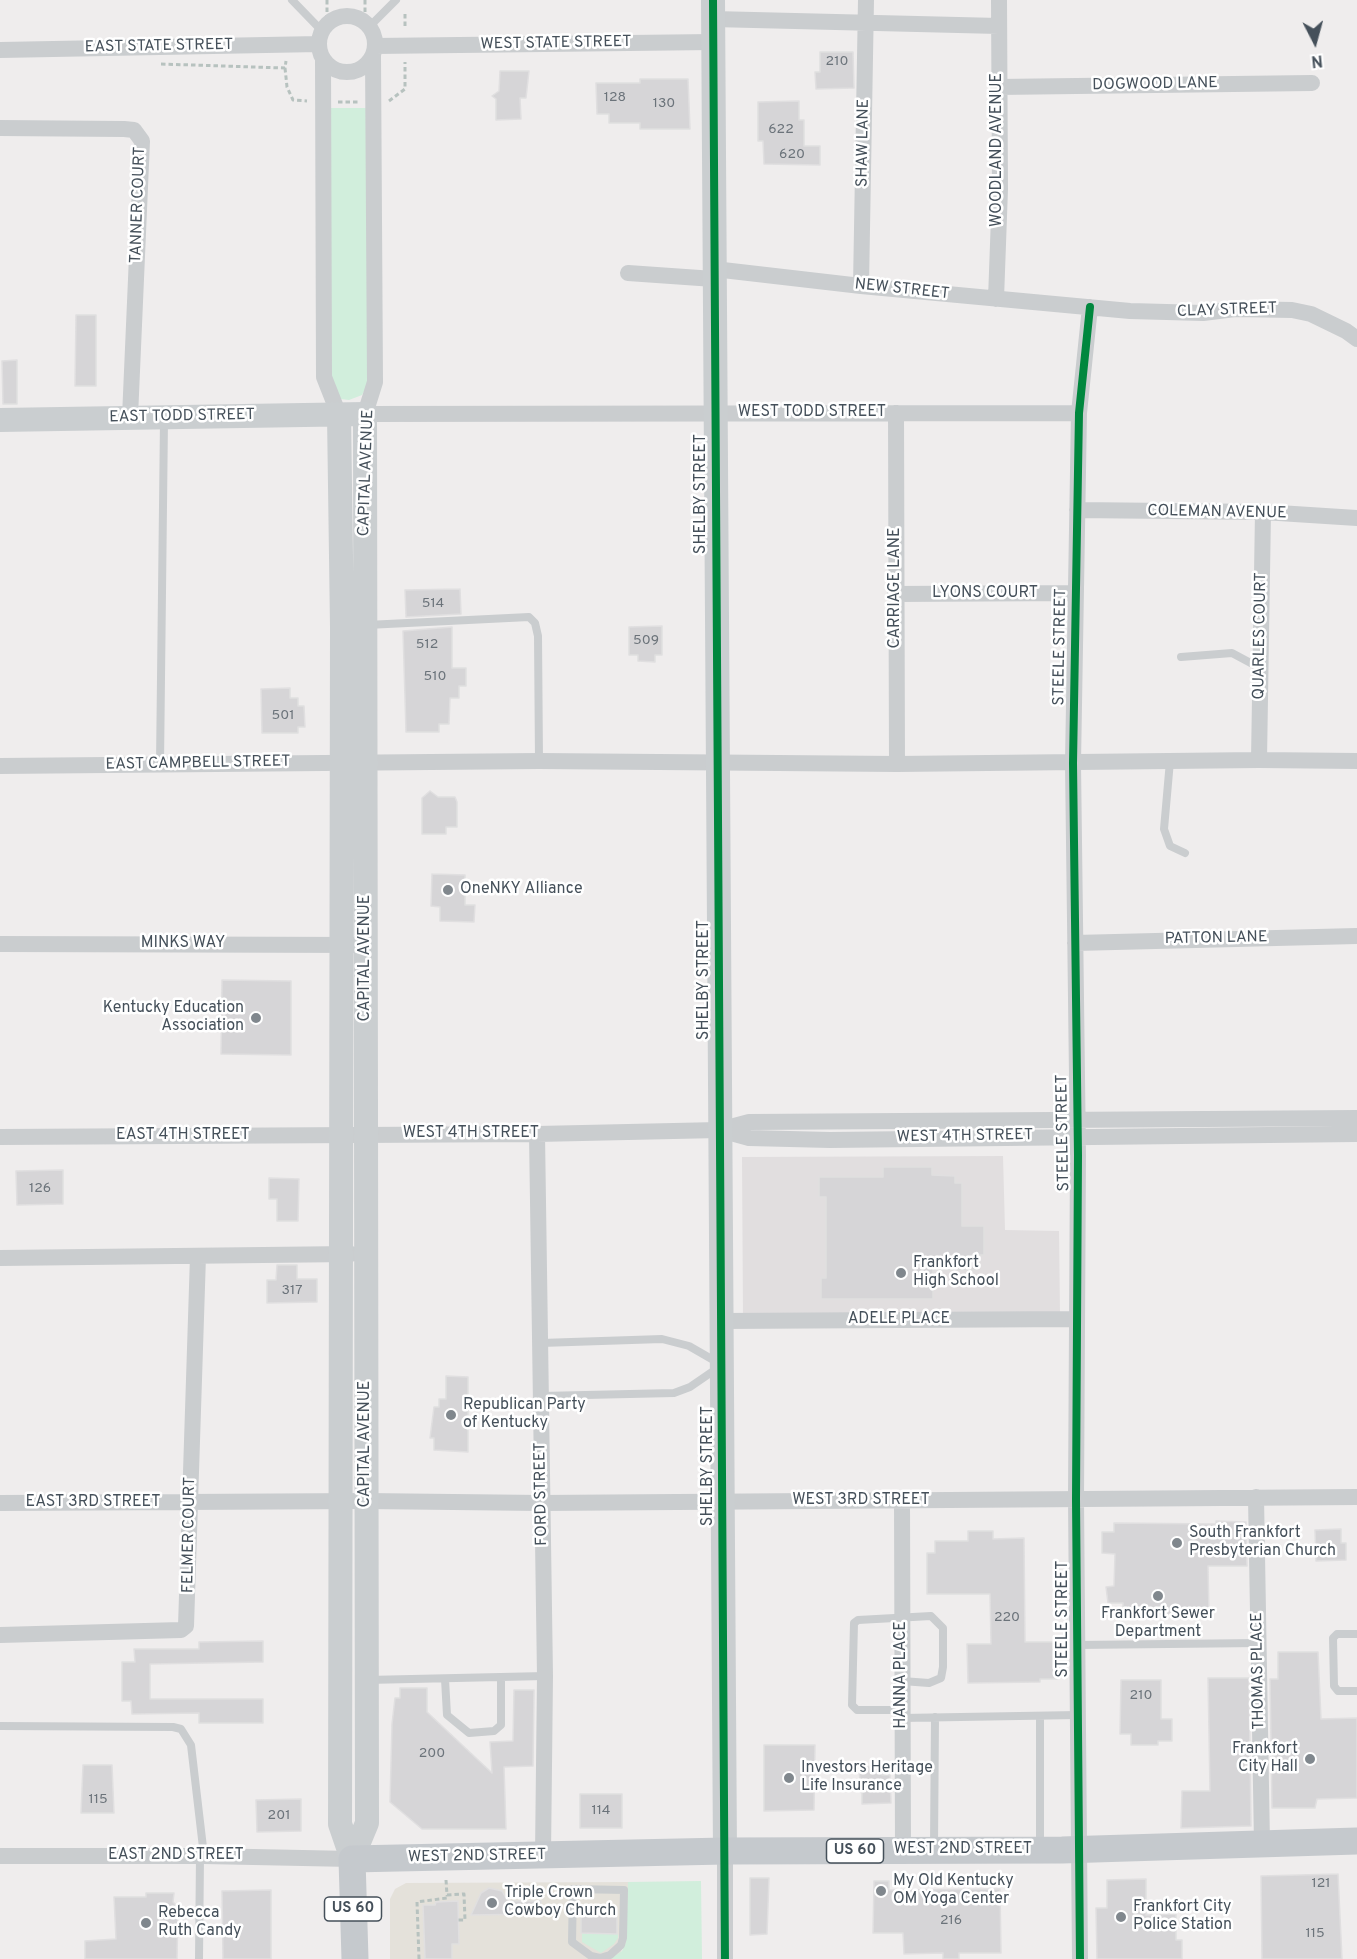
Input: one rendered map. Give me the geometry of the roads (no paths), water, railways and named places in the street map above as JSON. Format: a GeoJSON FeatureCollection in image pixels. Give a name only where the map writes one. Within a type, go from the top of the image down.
{"type":"FeatureCollection","features":[{"type":"Feature","properties":{"kind":"main road","name":"SHELBY STREET"},"geometry":{"type":"LineString","coordinates":[[713,20],[725,1851]]}},
{"type":"Feature","properties":{"kind":"main road","name":"EAST TODD STREET"},"geometry":{"type":"LineString","coordinates":[[0,420],[365,414]]}},
{"type":"Feature","properties":{"kind":"main road","name":"CAPITAL AVENUE"},"geometry":{"type":"LineString","coordinates":[[352,1680],[365,1501],[366,1134],[354,945],[353,626],[365,414]]}},
{"type":"Feature","properties":{"kind":"main road","name":"CAPITAL AVENUE"},"geometry":{"type":"LineString","coordinates":[[339,415],[353,626]]}},
{"type":"Feature","properties":{"kind":"main road","name":"CAPITAL AVENUE"},"geometry":{"type":"LineString","coordinates":[[354,945],[340,1136],[340,1501],[352,1680],[367,1823],[352,1859],[355,1959]]}},
{"type":"Feature","properties":{"kind":"main road","name":"WEST 2ND STREET"},"geometry":{"type":"LineString","coordinates":[[352,1859],[725,1851],[1079,1850],[1357,1841]]}},
{"type":"Feature","properties":{"kind":"street","name":"SHAW LANE"},"geometry":{"type":"LineString","coordinates":[[861,286],[866,0]]}},
{"type":"Feature","properties":{"kind":"street","name":"WOODLAND AVENUE"},"geometry":{"type":"LineString","coordinates":[[996,300],[1000,189],[999,0]]}},
{"type":"Feature","properties":{"kind":"street"},"geometry":{"type":"LineString","coordinates":[[369,27],[350,16],[334,20],[323,40],[328,66],[344,73],[361,69],[374,51]]}},
{"type":"Feature","properties":{"kind":"street","name":"WEST STATE STREET"},"geometry":{"type":"LineString","coordinates":[[374,51],[713,20],[999,26]]}},
{"type":"Feature","properties":{"kind":"street","name":"CAPITAL AVENUE"},"geometry":{"type":"LineString","coordinates":[[365,414],[375,382],[374,51],[369,27]]}},
{"type":"Feature","properties":{"kind":"street","name":"EAST STATE STREET"},"geometry":{"type":"LineString","coordinates":[[0,50],[323,40]]}},
{"type":"Feature","properties":{"kind":"street","name":"CAPITAL AVENUE"},"geometry":{"type":"LineString","coordinates":[[323,40],[324,377],[339,415]]}},
{"type":"Feature","properties":{"kind":"street","name":"DOGWOOD LANE"},"geometry":{"type":"LineString","coordinates":[[998,87],[1312,83]]}},
{"type":"Feature","properties":{"kind":"street","name":"TANNER COURT"},"geometry":{"type":"LineString","coordinates":[[0,128],[124,129],[134,130],[142,141],[130,417]]}},
{"type":"Feature","properties":{"kind":"street","name":"NEW STREET"},"geometry":{"type":"LineString","coordinates":[[628,273],[714,274],[1090,307]]}},
{"type":"Feature","properties":{"kind":"street","name":"CLAY STREET"},"geometry":{"type":"LineString","coordinates":[[1090,307],[1164,313],[1203,313],[1235,309],[1292,310],[1311,314],[1357,339]]}},
{"type":"Feature","properties":{"kind":"street","name":"STEELE STREET"},"geometry":{"type":"LineString","coordinates":[[1080,1959],[1076,1499],[1077,1127],[1073,763],[1079,413],[1090,307]]}},
{"type":"Feature","properties":{"kind":"street","name":"CARRIAGE LANE"},"geometry":{"type":"LineString","coordinates":[[896,413],[897,764]]}},
{"type":"Feature","properties":{"kind":"street","name":"WEST TODD STREET"},"geometry":{"type":"LineString","coordinates":[[365,414],[1079,413]]}},
{"type":"Feature","properties":{"kind":"street","name":"COLEMAN AVENUE"},"geometry":{"type":"LineString","coordinates":[[1077,510],[1263,512],[1357,519]]}},
{"type":"Feature","properties":{"kind":"street","name":"QUARLES COURT"},"geometry":{"type":"LineString","coordinates":[[1259,760],[1263,512]]}},
{"type":"Feature","properties":{"kind":"street","name":"LYONS COURT"},"geometry":{"type":"LineString","coordinates":[[895,594],[1075,593]]}},
{"type":"Feature","properties":{"kind":"street","name":"EAST CAMPBELL STREET"},"geometry":{"type":"LineString","coordinates":[[0,766],[539,761],[897,764],[1170,760],[1357,761]]}},
{"type":"Feature","properties":{"kind":"street","name":"PATTON LANE"},"geometry":{"type":"LineString","coordinates":[[1075,943],[1357,936]]}},
{"type":"Feature","properties":{"kind":"street","name":"MINKS WAY"},"geometry":{"type":"LineString","coordinates":[[0,944],[354,945]]}},
{"type":"Feature","properties":{"kind":"street","name":"WEST 4TH STREET"},"geometry":{"type":"LineString","coordinates":[[366,1134],[537,1134],[719,1130],[749,1138],[819,1139],[1077,1127],[1357,1118]]}},
{"type":"Feature","properties":{"kind":"street","name":"WEST 4TH STREET"},"geometry":{"type":"LineString","coordinates":[[1077,1127],[1357,1134]]}},
{"type":"Feature","properties":{"kind":"street","name":"EAST 4TH STREET"},"geometry":{"type":"LineString","coordinates":[[0,1137],[366,1134]]}},
{"type":"Feature","properties":{"kind":"street","name":"FORD STREET"},"geometry":{"type":"LineString","coordinates":[[537,1134],[545,1677],[543,1855]]}},
{"type":"Feature","properties":{"kind":"street"},"geometry":{"type":"LineString","coordinates":[[0,1258],[367,1254]]}},
{"type":"Feature","properties":{"kind":"street","name":"FELMER COURT"},"geometry":{"type":"LineString","coordinates":[[0,1635],[181,1630],[186,1626],[189,1617],[198,1256]]}},
{"type":"Feature","properties":{"kind":"street","name":"ADELE PLACE"},"geometry":{"type":"LineString","coordinates":[[721,1321],[1077,1319]]}},
{"type":"Feature","properties":{"kind":"street","name":"THOMAS PLACE"},"geometry":{"type":"LineString","coordinates":[[1256,1497],[1262,1844]]}},
{"type":"Feature","properties":{"kind":"street","name":"WEST 3RD STREET"},"geometry":{"type":"LineString","coordinates":[[365,1501],[541,1503],[1357,1497]]}},
{"type":"Feature","properties":{"kind":"street","name":"HANNA PLACE"},"geometry":{"type":"LineString","coordinates":[[902,1500],[903,1850]]}},
{"type":"Feature","properties":{"kind":"street","name":"EAST 3RD STREET"},"geometry":{"type":"LineString","coordinates":[[0,1503],[365,1501]]}},
{"type":"Feature","properties":{"kind":"street","name":"SHELBY STREET"},"geometry":{"type":"LineString","coordinates":[[725,1851],[725,1959]]}},
{"type":"Feature","properties":{"kind":"street","name":"EAST 2ND STREET"},"geometry":{"type":"LineString","coordinates":[[0,1856],[352,1859]]}},
{"type":"Feature","properties":{"kind":"lane"},"geometry":{"type":"LineString","coordinates":[[292,0],[323,40]]}},
{"type":"Feature","properties":{"kind":"lane"},"geometry":{"type":"LineString","coordinates":[[369,27],[396,0]]}},
{"type":"Feature","properties":{"kind":"lane"},"geometry":{"type":"LineString","coordinates":[[160,764],[165,417]]}},
{"type":"Feature","properties":{"kind":"lane"},"geometry":{"type":"LineString","coordinates":[[353,626],[529,617],[535,623],[537,636],[539,761]]}},
{"type":"Feature","properties":{"kind":"lane"},"geometry":{"type":"LineString","coordinates":[[1181,657],[1232,653],[1261,668]]}},
{"type":"Feature","properties":{"kind":"lane"},"geometry":{"type":"LineString","coordinates":[[1170,760],[1164,829],[1170,846],[1185,853]]}},
{"type":"Feature","properties":{"kind":"lane"},"geometry":{"type":"LineString","coordinates":[[541,1342],[662,1339],[689,1346],[722,1365],[690,1387],[674,1393],[541,1396]]}},
{"type":"Feature","properties":{"kind":"lane"},"geometry":{"type":"LineString","coordinates":[[902,1682],[929,1683],[940,1678],[943,1628],[931,1616],[858,1620],[852,1626],[852,1704],[857,1710],[935,1717],[1078,1715]]}},
{"type":"Feature","properties":{"kind":"lane"},"geometry":{"type":"LineString","coordinates":[[1357,1634],[1337,1634],[1333,1638],[1335,1689],[1357,1691]]}},
{"type":"Feature","properties":{"kind":"lane"},"geometry":{"type":"LineString","coordinates":[[1077,1645],[1259,1643]]}},
{"type":"Feature","properties":{"kind":"lane"},"geometry":{"type":"LineString","coordinates":[[445,1679],[447,1715],[469,1733],[494,1731],[501,1725],[501,1677]]}},
{"type":"Feature","properties":{"kind":"lane"},"geometry":{"type":"LineString","coordinates":[[352,1680],[545,1677]]}},
{"type":"Feature","properties":{"kind":"lane"},"geometry":{"type":"LineString","coordinates":[[1040,1716],[1040,1850]]}},
{"type":"Feature","properties":{"kind":"lane"},"geometry":{"type":"LineString","coordinates":[[934,1850],[935,1717]]}},
{"type":"Feature","properties":{"kind":"lane"},"geometry":{"type":"LineString","coordinates":[[0,1726],[173,1727],[181,1729],[191,1745],[202,1856],[199,1959]]}},
{"type":"Feature","properties":{"kind":"lane"},"geometry":{"type":"LineString","coordinates":[[573,1889],[590,1890],[624,1890],[623,1938],[616,1950],[600,1958],[582,1951],[572,1942],[573,1889]]}},
{"type":"Feature","properties":{"kind":"place","name":"OneNKY Alliance"},"geometry":{"type":"Point","coordinates":[448,890]}},
{"type":"Feature","properties":{"kind":"place","name":"Kentucky Education Association"},"geometry":{"type":"Point","coordinates":[256,1018]}},
{"type":"Feature","properties":{"kind":"place","name":"Frankfort High School"},"geometry":{"type":"Point","coordinates":[901,1273]}},
{"type":"Feature","properties":{"kind":"place","name":"Republican Party of Kentucky"},"geometry":{"type":"Point","coordinates":[451,1415]}},
{"type":"Feature","properties":{"kind":"place","name":"South Frankfort Presbyterian Church"},"geometry":{"type":"Point","coordinates":[1177,1543]}},
{"type":"Feature","properties":{"kind":"place","name":"Frankfort Sewer Department"},"geometry":{"type":"Point","coordinates":[1158,1596]}},
{"type":"Feature","properties":{"kind":"place","name":"Frankfort City Hall"},"geometry":{"type":"Point","coordinates":[1310,1759]}},
{"type":"Feature","properties":{"kind":"place","name":"Investors Heritage Life Insurance"},"geometry":{"type":"Point","coordinates":[789,1778]}},
{"type":"Feature","properties":{"kind":"place","name":"My Old Kentucky OM Yoga Center"},"geometry":{"type":"Point","coordinates":[881,1891]}},
{"type":"Feature","properties":{"kind":"place","name":"Triple Crown Cowboy Church"},"geometry":{"type":"Point","coordinates":[492,1903]}},
{"type":"Feature","properties":{"kind":"place","name":"Frankfort City Police Station"},"geometry":{"type":"Point","coordinates":[1121,1917]}},
{"type":"Feature","properties":{"kind":"place","name":"Rebecca Ruth Candy"},"geometry":{"type":"Point","coordinates":[146,1923]}}]}
